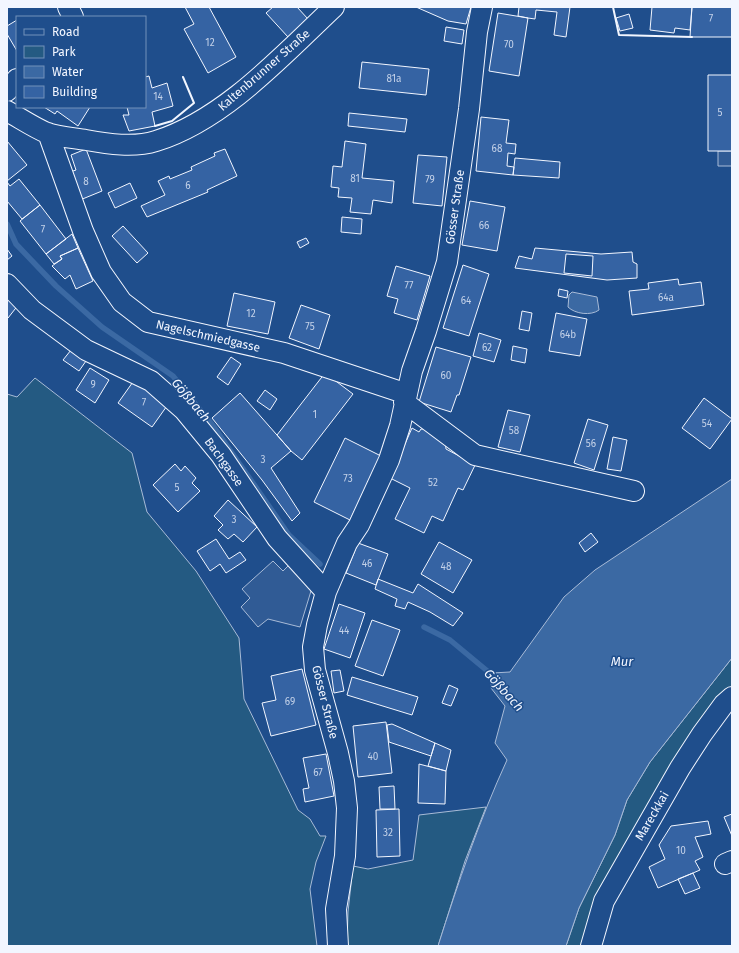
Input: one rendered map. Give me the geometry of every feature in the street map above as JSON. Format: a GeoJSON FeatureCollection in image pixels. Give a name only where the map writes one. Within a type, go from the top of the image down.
{"type":"FeatureCollection","features":[{"type":"Feature","properties":{"kind":"street"},"geometry":{"type":"LineString","coordinates":[[68,7],[72,16]]}},
{"type":"Feature","properties":{"kind":"street","name":"Kaltenbrunner Straße"},"geometry":{"type":"LineString","coordinates":[[7,111],[48,133],[96,142],[125,145],[155,141],[185,129],[214,113],[244,89],[334,7]]}},
{"type":"Feature","properties":{"kind":"street","name":"Gösser Straße"},"geometry":{"type":"LineString","coordinates":[[338,946],[336,909],[345,856],[348,808],[338,753],[315,670],[313,647],[317,625],[328,588],[347,543],[359,525],[389,460],[400,426],[412,371],[426,331],[446,262],[468,109],[477,32],[482,7]]}},
{"type":"Feature","properties":{"kind":"street"},"geometry":{"type":"LineString","coordinates":[[7,91],[16,80]]}},
{"type":"Feature","properties":{"kind":"street","name":"Nagelschmiedgasse"},"geometry":{"type":"LineString","coordinates":[[48,133],[83,231],[101,272],[122,302],[148,322],[284,353],[406,398]]}},
{"type":"Feature","properties":{"kind":"street","name":"Bachgasse"},"geometry":{"type":"LineString","coordinates":[[7,284],[32,310],[86,350],[151,381],[184,410],[221,455],[276,538],[328,588]]}},
{"type":"Feature","properties":{"kind":"street"},"geometry":{"type":"LineString","coordinates":[[406,398],[475,455],[634,491]]}},
{"type":"Feature","properties":{"kind":"street","name":"Mareckkai"},"geometry":{"type":"LineString","coordinates":[[591,946],[604,901],[680,768],[720,710],[732,697]]}},
{"type":"Feature","properties":{"kind":"green space"},"geometry":{"type":"Polygon","coordinates":[[[35,378],[132,453],[147,512],[196,571],[239,638],[244,699],[298,810],[310,819],[320,836],[326,836],[316,862],[310,889],[317,946],[7,946],[7,394],[17,397],[35,378]]]}},
{"type":"Feature","properties":{"kind":"green space"},"geometry":{"type":"Polygon","coordinates":[[[732,658],[732,690],[585,946],[566,946],[579,908],[615,835],[627,800],[650,762],[732,658]]]}},
{"type":"Feature","properties":{"kind":"green space"},"geometry":{"type":"Polygon","coordinates":[[[486,807],[465,861],[438,946],[347,946],[348,912],[353,866],[368,869],[413,860],[419,815],[486,807]]]}},
{"type":"Feature","properties":{"kind":"shaded area"},"geometry":{"type":"Polygon","coordinates":[[[718,151],[732,151],[732,166],[718,166],[718,151]]]}},
{"type":"Feature","properties":{"kind":"shaded area"},"geometry":{"type":"Polygon","coordinates":[[[273,561],[283,571],[293,561],[307,578],[311,591],[300,627],[268,619],[258,627],[241,607],[250,598],[242,589],[273,561]]]}},
{"type":"Feature","properties":{"kind":"water"},"geometry":{"type":"Polygon","coordinates":[[[572,292],[597,297],[599,310],[588,314],[579,313],[568,307],[569,295],[572,292]]]}},
{"type":"Feature","properties":{"kind":"water","name":"Mur"},"geometry":{"type":"Polygon","coordinates":[[[732,479],[732,658],[650,762],[627,800],[615,835],[579,908],[566,946],[438,946],[453,899],[487,806],[507,760],[495,743],[505,706],[491,688],[492,673],[510,672],[564,597],[595,570],[732,479]]]}},
{"type":"Feature","properties":{"kind":"building"},"geometry":{"type":"Polygon","coordinates":[[[185,7],[209,7],[236,57],[208,73],[184,29],[194,24],[185,7]]]}},
{"type":"Feature","properties":{"kind":"building"},"geometry":{"type":"Polygon","coordinates":[[[273,7],[297,7],[308,19],[288,37],[266,13],[273,7]]]}},
{"type":"Feature","properties":{"kind":"building"},"geometry":{"type":"Polygon","coordinates":[[[416,7],[471,7],[466,24],[448,21],[416,7]]]}},
{"type":"Feature","properties":{"kind":"building"},"geometry":{"type":"Polygon","coordinates":[[[519,7],[570,7],[566,37],[554,35],[557,12],[536,10],[535,19],[518,16],[519,7]]]}},
{"type":"Feature","properties":{"kind":"building"},"geometry":{"type":"Polygon","coordinates":[[[652,7],[692,7],[690,30],[675,28],[674,33],[650,30],[652,7]]]}},
{"type":"Feature","properties":{"kind":"building"},"geometry":{"type":"Polygon","coordinates":[[[692,7],[732,7],[732,37],[690,37],[692,7]]]}},
{"type":"Feature","properties":{"kind":"building"},"geometry":{"type":"Polygon","coordinates":[[[498,13],[528,18],[519,76],[489,71],[498,13]]]}},
{"type":"Feature","properties":{"kind":"building"},"geometry":{"type":"Polygon","coordinates":[[[629,14],[633,28],[620,31],[616,18],[629,14]]]}},
{"type":"Feature","properties":{"kind":"building"},"geometry":{"type":"Polygon","coordinates":[[[16,21],[16,49],[7,34],[7,26],[16,21]]]}},
{"type":"Feature","properties":{"kind":"building"},"geometry":{"type":"Polygon","coordinates":[[[446,27],[464,30],[462,44],[444,41],[446,27]]]}},
{"type":"Feature","properties":{"kind":"building"},"geometry":{"type":"Polygon","coordinates":[[[362,62],[429,69],[426,95],[359,88],[362,62]]]}},
{"type":"Feature","properties":{"kind":"building"},"geometry":{"type":"Polygon","coordinates":[[[708,75],[732,75],[732,151],[708,151],[708,75]]]}},
{"type":"Feature","properties":{"kind":"building"},"geometry":{"type":"Polygon","coordinates":[[[149,76],[152,88],[167,83],[173,106],[152,112],[155,126],[129,131],[123,115],[129,115],[127,108],[146,108],[146,77],[149,76]]]}},
{"type":"Feature","properties":{"kind":"building"},"geometry":{"type":"Polygon","coordinates":[[[46,108],[89,108],[78,126],[57,111],[55,114],[46,108]]]}},
{"type":"Feature","properties":{"kind":"building"},"geometry":{"type":"Polygon","coordinates":[[[349,113],[407,119],[405,132],[348,126],[349,113]]]}},
{"type":"Feature","properties":{"kind":"building"},"geometry":{"type":"Polygon","coordinates":[[[481,117],[509,120],[506,143],[516,144],[515,154],[508,153],[507,166],[514,167],[513,175],[476,171],[481,117]]]}},
{"type":"Feature","properties":{"kind":"building"},"geometry":{"type":"Polygon","coordinates":[[[7,141],[27,165],[7,181],[7,141]]]}},
{"type":"Feature","properties":{"kind":"building"},"geometry":{"type":"Polygon","coordinates":[[[345,141],[366,144],[362,178],[394,181],[392,203],[373,200],[371,214],[350,212],[352,198],[338,197],[339,188],[331,187],[333,166],[342,167],[345,141]]]}},
{"type":"Feature","properties":{"kind":"building"},"geometry":{"type":"Polygon","coordinates":[[[86,149],[102,191],[80,200],[70,172],[76,170],[71,155],[86,149]]]}},
{"type":"Feature","properties":{"kind":"building"},"geometry":{"type":"Polygon","coordinates":[[[225,149],[237,176],[207,190],[208,192],[147,217],[141,206],[165,195],[158,181],[169,176],[170,179],[192,170],[191,167],[215,156],[214,153],[225,149]]]}},
{"type":"Feature","properties":{"kind":"building"},"geometry":{"type":"Polygon","coordinates":[[[418,155],[447,157],[442,206],[413,203],[418,155]]]}},
{"type":"Feature","properties":{"kind":"building"},"geometry":{"type":"Polygon","coordinates":[[[515,158],[560,162],[559,178],[513,175],[515,158]]]}},
{"type":"Feature","properties":{"kind":"building"},"geometry":{"type":"Polygon","coordinates":[[[19,179],[40,205],[22,219],[7,201],[7,182],[10,186],[19,179]]]}},
{"type":"Feature","properties":{"kind":"building"},"geometry":{"type":"Polygon","coordinates":[[[130,183],[137,198],[115,208],[108,193],[130,183]]]}},
{"type":"Feature","properties":{"kind":"building"},"geometry":{"type":"Polygon","coordinates":[[[470,201],[505,207],[497,251],[462,245],[470,201]]]}},
{"type":"Feature","properties":{"kind":"building"},"geometry":{"type":"Polygon","coordinates":[[[40,205],[66,239],[46,254],[20,221],[40,205]]]}},
{"type":"Feature","properties":{"kind":"building"},"geometry":{"type":"Polygon","coordinates":[[[342,217],[362,219],[361,234],[341,232],[342,217]]]}},
{"type":"Feature","properties":{"kind":"building"},"geometry":{"type":"Polygon","coordinates":[[[123,226],[148,253],[137,263],[112,236],[123,226]]]}},
{"type":"Feature","properties":{"kind":"building"},"geometry":{"type":"Polygon","coordinates":[[[72,234],[78,248],[60,256],[62,259],[54,264],[46,254],[72,234]]]}},
{"type":"Feature","properties":{"kind":"building"},"geometry":{"type":"Polygon","coordinates":[[[306,238],[309,243],[300,248],[297,242],[306,238]]]}},
{"type":"Feature","properties":{"kind":"building"},"geometry":{"type":"Polygon","coordinates":[[[78,248],[93,281],[76,289],[70,275],[65,279],[52,266],[62,259],[60,256],[78,248]]]}},
{"type":"Feature","properties":{"kind":"building"},"geometry":{"type":"Polygon","coordinates":[[[535,248],[601,254],[632,252],[633,262],[637,264],[637,278],[607,280],[515,268],[519,256],[532,259],[535,248]],[[566,254],[564,273],[592,276],[593,256],[566,254]]]}},
{"type":"Feature","properties":{"kind":"building"},"geometry":{"type":"Polygon","coordinates":[[[7,249],[12,256],[7,260],[7,249]]]}},
{"type":"Feature","properties":{"kind":"building"},"geometry":{"type":"Polygon","coordinates":[[[463,265],[489,274],[469,336],[443,328],[463,265]]]}},
{"type":"Feature","properties":{"kind":"building"},"geometry":{"type":"Polygon","coordinates":[[[396,266],[430,276],[417,320],[394,313],[398,299],[387,296],[396,266]]]}},
{"type":"Feature","properties":{"kind":"building"},"geometry":{"type":"Polygon","coordinates":[[[678,279],[679,285],[701,282],[704,305],[632,315],[629,291],[649,289],[648,283],[678,279]]]}},
{"type":"Feature","properties":{"kind":"building"},"geometry":{"type":"Polygon","coordinates":[[[559,289],[568,291],[567,298],[558,296],[559,289]]]}},
{"type":"Feature","properties":{"kind":"building"},"geometry":{"type":"Polygon","coordinates":[[[234,293],[275,302],[268,334],[227,326],[234,293]]]}},
{"type":"Feature","properties":{"kind":"building"},"geometry":{"type":"Polygon","coordinates":[[[7,295],[19,304],[8,318],[7,316],[7,295]]]}},
{"type":"Feature","properties":{"kind":"building"},"geometry":{"type":"Polygon","coordinates":[[[301,305],[330,315],[319,349],[289,338],[301,305]]]}},
{"type":"Feature","properties":{"kind":"building"},"geometry":{"type":"Polygon","coordinates":[[[522,311],[532,313],[529,331],[519,329],[522,311]]]}},
{"type":"Feature","properties":{"kind":"building"},"geometry":{"type":"Polygon","coordinates":[[[556,313],[587,319],[580,356],[549,351],[556,313]]]}},
{"type":"Feature","properties":{"kind":"building"},"geometry":{"type":"Polygon","coordinates":[[[479,333],[501,340],[494,362],[473,356],[479,333]]]}},
{"type":"Feature","properties":{"kind":"building"},"geometry":{"type":"Polygon","coordinates":[[[513,346],[527,349],[525,363],[511,360],[513,346]]]}},
{"type":"Feature","properties":{"kind":"building"},"geometry":{"type":"Polygon","coordinates":[[[436,347],[471,357],[459,395],[457,395],[451,412],[419,402],[436,347]]]}},
{"type":"Feature","properties":{"kind":"building"},"geometry":{"type":"Polygon","coordinates":[[[71,350],[86,361],[79,371],[63,360],[71,350]]]}},
{"type":"Feature","properties":{"kind":"building"},"geometry":{"type":"Polygon","coordinates":[[[231,357],[241,364],[228,385],[217,377],[231,357]]]}},
{"type":"Feature","properties":{"kind":"building"},"geometry":{"type":"Polygon","coordinates":[[[90,368],[109,380],[95,403],[76,390],[90,368]]]}},
{"type":"Feature","properties":{"kind":"building"},"geometry":{"type":"Polygon","coordinates":[[[325,373],[353,394],[302,460],[291,451],[277,435],[325,373]]]}},
{"type":"Feature","properties":{"kind":"building"},"geometry":{"type":"Polygon","coordinates":[[[135,379],[169,403],[152,427],[118,403],[135,379]]]}},
{"type":"Feature","properties":{"kind":"building"},"geometry":{"type":"Polygon","coordinates":[[[265,390],[277,399],[270,410],[257,401],[265,390]]]}},
{"type":"Feature","properties":{"kind":"building"},"geometry":{"type":"Polygon","coordinates":[[[240,393],[291,451],[271,468],[300,513],[292,521],[262,480],[212,418],[240,393]]]}},
{"type":"Feature","properties":{"kind":"building"},"geometry":{"type":"Polygon","coordinates":[[[704,398],[732,419],[710,449],[682,428],[704,398]]]}},
{"type":"Feature","properties":{"kind":"building"},"geometry":{"type":"Polygon","coordinates":[[[508,410],[530,415],[520,452],[498,447],[508,410]]]}},
{"type":"Feature","properties":{"kind":"building"},"geometry":{"type":"Polygon","coordinates":[[[588,419],[608,425],[594,470],[574,463],[588,419]]]}},
{"type":"Feature","properties":{"kind":"building"},"geometry":{"type":"Polygon","coordinates":[[[412,428],[419,432],[421,429],[428,429],[445,439],[446,449],[461,457],[464,455],[477,461],[463,490],[458,488],[443,521],[432,516],[424,533],[395,519],[410,488],[390,478],[412,428]]]}},
{"type":"Feature","properties":{"kind":"building"},"geometry":{"type":"Polygon","coordinates":[[[613,437],[627,440],[621,471],[607,469],[613,437]]]}},
{"type":"Feature","properties":{"kind":"building"},"geometry":{"type":"Polygon","coordinates":[[[345,438],[381,456],[350,520],[314,502],[345,438]]]}},
{"type":"Feature","properties":{"kind":"building"},"geometry":{"type":"Polygon","coordinates":[[[175,464],[181,471],[185,466],[196,478],[192,483],[200,491],[178,512],[153,485],[175,464]]]}},
{"type":"Feature","properties":{"kind":"building"},"geometry":{"type":"Polygon","coordinates":[[[228,500],[257,527],[243,542],[234,534],[228,539],[218,530],[223,525],[214,516],[228,500]]]}},
{"type":"Feature","properties":{"kind":"building"},"geometry":{"type":"Polygon","coordinates":[[[591,533],[598,542],[585,552],[579,543],[591,533]]]}},
{"type":"Feature","properties":{"kind":"building"},"geometry":{"type":"Polygon","coordinates":[[[216,539],[229,559],[240,552],[246,560],[226,573],[220,564],[210,571],[197,551],[216,539]]]}},
{"type":"Feature","properties":{"kind":"building"},"geometry":{"type":"Polygon","coordinates":[[[439,542],[472,560],[453,593],[421,574],[439,542]]]}},
{"type":"Feature","properties":{"kind":"building"},"geometry":{"type":"Polygon","coordinates":[[[358,543],[388,554],[376,585],[346,573],[358,543]]]}},
{"type":"Feature","properties":{"kind":"building"},"geometry":{"type":"Polygon","coordinates":[[[378,579],[413,593],[418,584],[463,613],[453,626],[430,612],[408,602],[405,609],[395,606],[397,599],[375,589],[378,579]]]}},
{"type":"Feature","properties":{"kind":"building"},"geometry":{"type":"Polygon","coordinates":[[[339,604],[365,613],[350,658],[324,649],[339,604]]]}},
{"type":"Feature","properties":{"kind":"building"},"geometry":{"type":"Polygon","coordinates":[[[372,620],[400,630],[383,676],[355,666],[372,620]]]}},
{"type":"Feature","properties":{"kind":"building"},"geometry":{"type":"Polygon","coordinates":[[[302,669],[316,725],[271,736],[262,703],[276,700],[271,676],[302,669]]]}},
{"type":"Feature","properties":{"kind":"building"},"geometry":{"type":"Polygon","coordinates":[[[340,670],[344,691],[334,693],[331,671],[340,670]]]}},
{"type":"Feature","properties":{"kind":"building"},"geometry":{"type":"Polygon","coordinates":[[[352,677],[418,697],[412,715],[347,695],[352,677]]]}},
{"type":"Feature","properties":{"kind":"building"},"geometry":{"type":"Polygon","coordinates":[[[449,685],[458,689],[451,706],[442,703],[449,685]]]}},
{"type":"Feature","properties":{"kind":"building"},"geometry":{"type":"Polygon","coordinates":[[[386,722],[392,773],[358,777],[353,726],[386,722]]]}},
{"type":"Feature","properties":{"kind":"building"},"geometry":{"type":"Polygon","coordinates":[[[392,724],[435,743],[431,756],[389,742],[387,725],[392,724]]]}},
{"type":"Feature","properties":{"kind":"building"},"geometry":{"type":"Polygon","coordinates":[[[435,743],[451,750],[446,771],[428,766],[435,743]]]}},
{"type":"Feature","properties":{"kind":"building"},"geometry":{"type":"Polygon","coordinates":[[[326,754],[334,796],[305,802],[303,789],[309,788],[303,758],[326,754]]]}},
{"type":"Feature","properties":{"kind":"building"},"geometry":{"type":"Polygon","coordinates":[[[419,764],[446,771],[445,804],[418,803],[419,764]]]}},
{"type":"Feature","properties":{"kind":"building"},"geometry":{"type":"Polygon","coordinates":[[[394,786],[395,809],[380,809],[379,787],[394,786]]]}},
{"type":"Feature","properties":{"kind":"building"},"geometry":{"type":"Polygon","coordinates":[[[399,809],[400,856],[377,857],[376,810],[399,809]]]}},
{"type":"Feature","properties":{"kind":"building"},"geometry":{"type":"Polygon","coordinates":[[[732,814],[732,836],[724,817],[732,814]]]}},
{"type":"Feature","properties":{"kind":"building"},"geometry":{"type":"Polygon","coordinates":[[[708,821],[711,834],[695,837],[703,857],[695,861],[700,870],[658,888],[649,867],[665,859],[659,845],[671,826],[708,821]]]}},
{"type":"Feature","properties":{"kind":"building"},"geometry":{"type":"Polygon","coordinates":[[[693,873],[700,888],[685,894],[678,879],[693,873]]]}},
{"type":"Feature","properties":{"kind":"waterway","name":"Gößbach"},"geometry":{"type":"LineString","coordinates":[[7,224],[16,244],[56,286],[102,327],[173,376],[214,427],[289,535],[320,564]]}},
{"type":"Feature","properties":{"kind":"waterway","name":"Gößbach"},"geometry":{"type":"LineString","coordinates":[[424,627],[450,640],[497,679]]}},
{"type":"Feature","properties":{"kind":"wall"},"geometry":{"type":"LineString","coordinates":[[613,7],[619,35],[692,37]]}},
{"type":"Feature","properties":{"kind":"wall"},"geometry":{"type":"LineString","coordinates":[[155,126],[172,121],[194,103],[183,77]]}}]}
